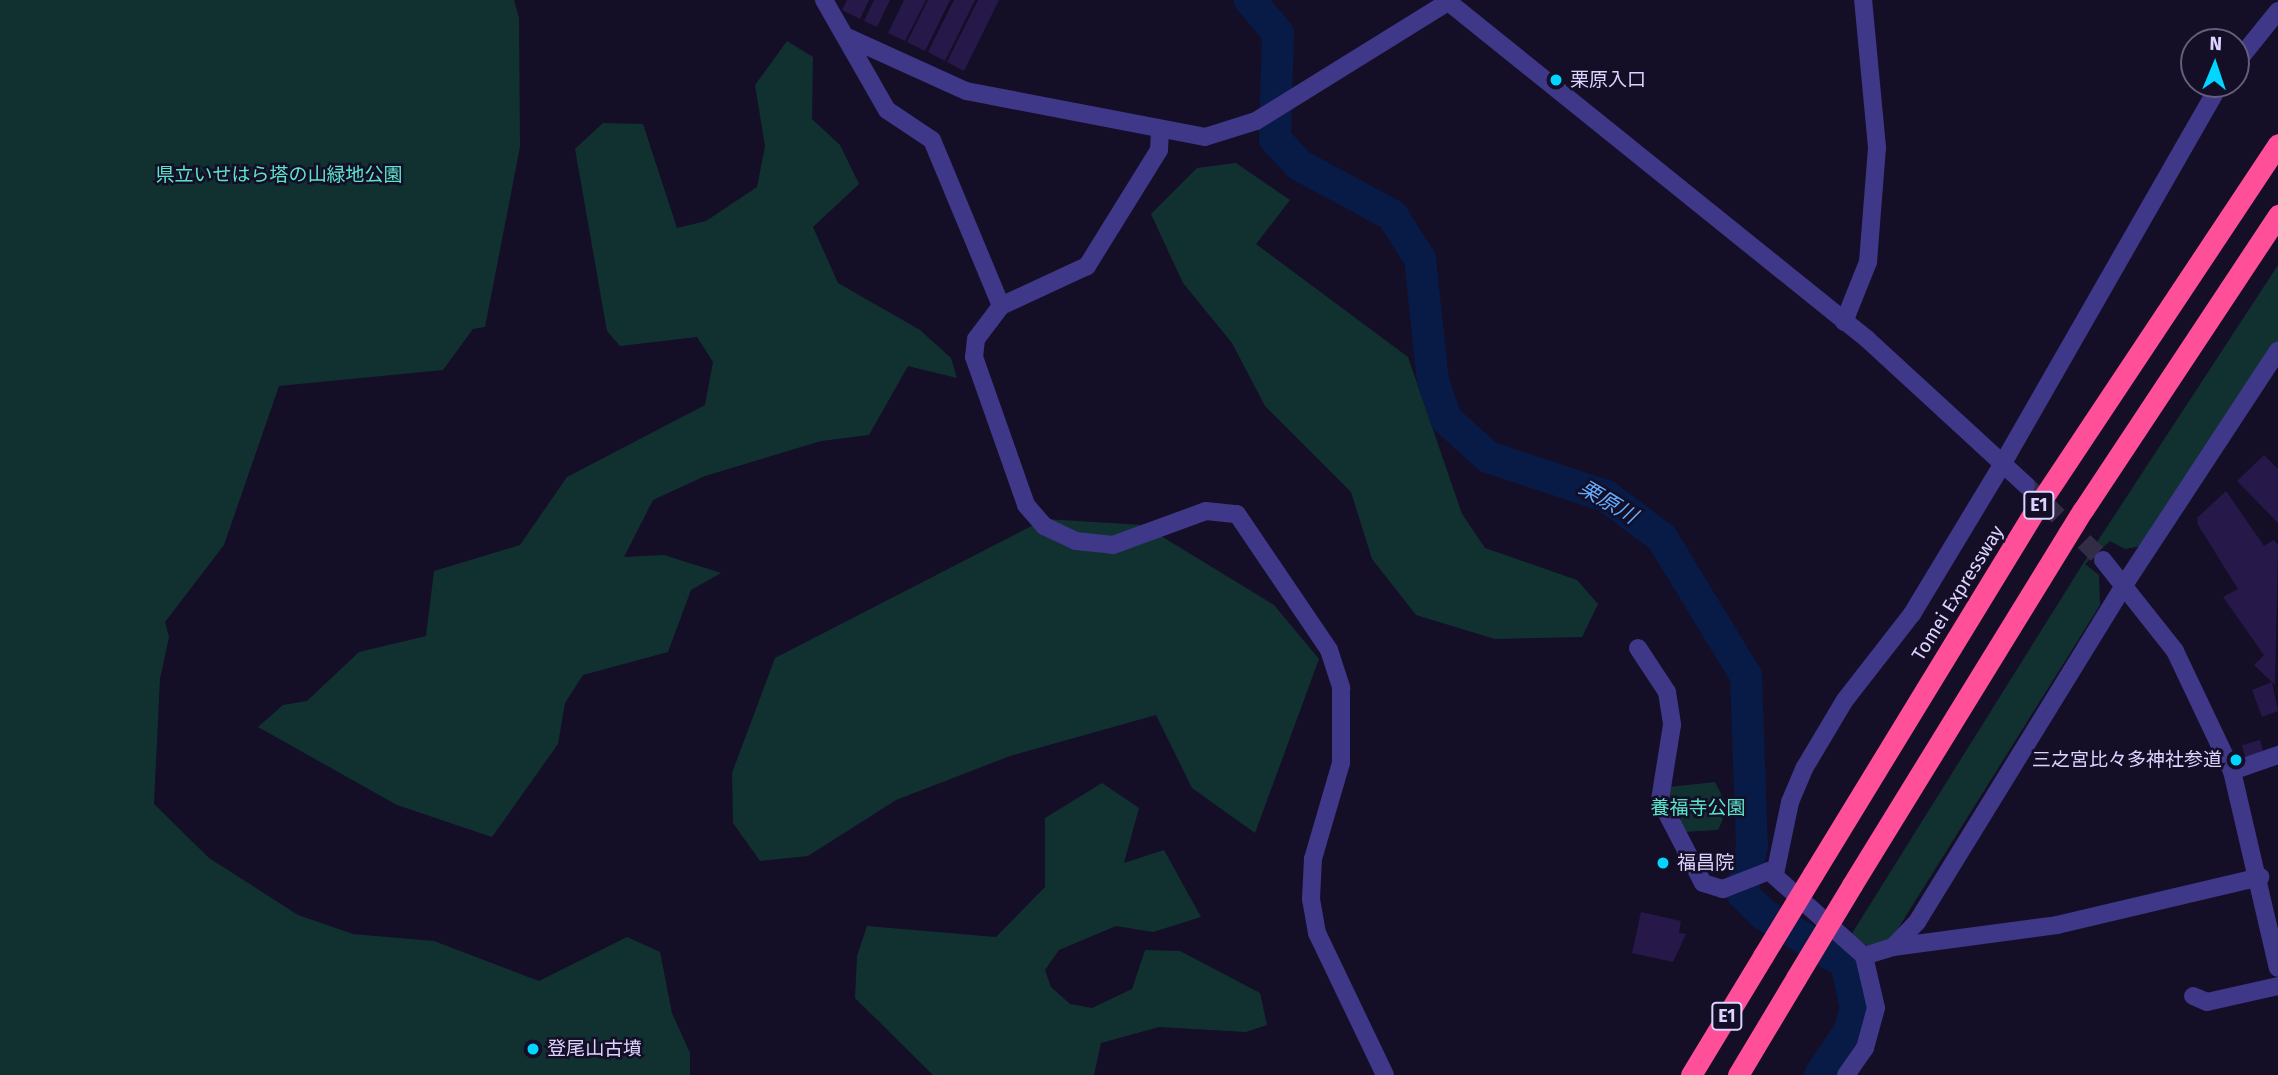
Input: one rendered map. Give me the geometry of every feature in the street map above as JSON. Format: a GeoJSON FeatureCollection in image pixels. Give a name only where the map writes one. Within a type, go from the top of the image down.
{"type":"FeatureCollection","features":[{"type":"Feature","properties":{"kind":"highway","name":"Tomei Expressway"},"geometry":{"type":"LineString","coordinates":[[1691,1075],[2039,504],[2278,144]]}},
{"type":"Feature","properties":{"kind":"highway","name":"E1"},"geometry":{"type":"LineString","coordinates":[[1738,1075],[2082,510],[2278,215]]}},
{"type":"Feature","properties":{"kind":"street"},"geometry":{"type":"LineString","coordinates":[[1844,321],[1868,262],[1877,147],[1863,0]]}},
{"type":"Feature","properties":{"kind":"street"},"geometry":{"type":"LineString","coordinates":[[827,1],[887,110],[932,140],[1001,306]]}},
{"type":"Feature","properties":{"kind":"street"},"geometry":{"type":"LineString","coordinates":[[847,37],[966,91],[1160,131],[1206,137],[1256,121],[1447,1],[1844,321],[2026,485]]}},
{"type":"Feature","properties":{"kind":"street"},"geometry":{"type":"LineString","coordinates":[[2250,46],[2278,11]]}},
{"type":"Feature","properties":{"kind":"street"},"geometry":{"type":"LineString","coordinates":[[1772,873],[1790,802],[1805,767],[1845,700],[1912,614],[2153,210],[2213,98]]}},
{"type":"Feature","properties":{"kind":"street"},"geometry":{"type":"LineString","coordinates":[[1160,131],[1159,150],[1087,266],[1001,306],[976,339],[974,357],[1035,517],[1058,535],[1113,545],[1206,511],[1237,514],[1328,650],[1341,688],[1341,763],[1312,859],[1311,899],[1317,933],[1385,1075]]}},
{"type":"Feature","properties":{"kind":"street"},"geometry":{"type":"LineString","coordinates":[[1893,947],[1917,922],[2126,582],[2278,351]]}},
{"type":"Feature","properties":{"kind":"street"},"geometry":{"type":"LineString","coordinates":[[2103,560],[2126,582],[2175,651],[2232,771],[2260,877],[2278,968]]}},
{"type":"Feature","properties":{"kind":"street"},"geometry":{"type":"LineString","coordinates":[[1638,648],[1667,692],[1672,725],[1660,800],[1703,883],[1730,887],[1772,873]]}},
{"type":"Feature","properties":{"kind":"street"},"geometry":{"type":"LineString","coordinates":[[2232,771],[2278,755]]}},
{"type":"Feature","properties":{"kind":"street"},"geometry":{"type":"LineString","coordinates":[[1772,873],[1864,956],[1876,1009],[1865,1048],[1846,1075]]}},
{"type":"Feature","properties":{"kind":"street"},"geometry":{"type":"LineString","coordinates":[[1864,956],[1893,947],[2057,925],[2260,877]]}},
{"type":"Feature","properties":{"kind":"street"},"geometry":{"type":"LineString","coordinates":[[2193,996],[2207,1002],[2278,986]]}},
{"type":"Feature","properties":{"kind":"green space","name":"県立いせはら塔の山緑地公園"},"geometry":{"type":"Polygon","coordinates":[[[0,0],[514,0],[519,18],[520,147],[485,327],[473,329],[443,370],[279,386],[224,545],[165,622],[169,637],[160,679],[154,804],[209,858],[298,915],[353,934],[434,941],[539,981],[627,937],[660,952],[672,1013],[690,1053],[690,1075],[0,1075],[0,0]]]}},
{"type":"Feature","properties":{"kind":"green space"},"geometry":{"type":"Polygon","coordinates":[[[787,41],[813,57],[812,119],[840,145],[859,184],[813,227],[838,283],[920,330],[951,358],[957,378],[908,366],[869,435],[821,441],[705,476],[653,500],[624,557],[664,555],[721,573],[691,590],[668,652],[583,675],[565,703],[558,744],[492,837],[397,805],[258,727],[283,705],[307,701],[359,652],[426,636],[434,571],[520,545],[567,477],[705,405],[713,362],[697,337],[620,346],[607,331],[575,149],[603,123],[643,124],[677,228],[706,221],[757,187],[765,146],[755,85],[787,41]]]}},
{"type":"Feature","properties":{"kind":"green space"},"geometry":{"type":"Polygon","coordinates":[[[1236,163],[1290,200],[1256,244],[1408,357],[1462,514],[1485,548],[1577,580],[1598,604],[1582,637],[1495,639],[1416,615],[1372,559],[1351,492],[1265,406],[1232,343],[1183,283],[1151,214],[1197,168],[1236,163]]]}},
{"type":"Feature","properties":{"kind":"green space"},"geometry":{"type":"Polygon","coordinates":[[[2278,265],[2278,343],[2146,545],[2125,549],[2110,541],[2085,564],[2099,575],[2100,605],[1889,943],[1871,948],[1851,935],[2084,562],[2278,265]]]}},
{"type":"Feature","properties":{"kind":"green space"},"geometry":{"type":"Polygon","coordinates":[[[1045,519],[1143,525],[1274,605],[1319,659],[1255,833],[1192,788],[1156,715],[1010,756],[896,800],[808,856],[760,861],[733,823],[732,773],[775,658],[1045,519]]]}},
{"type":"Feature","properties":{"kind":"green space","name":"養福寺公園"},"geometry":{"type":"Polygon","coordinates":[[[1715,782],[1728,808],[1718,830],[1683,832],[1667,800],[1669,787],[1715,782]]]}},
{"type":"Feature","properties":{"kind":"green space"},"geometry":{"type":"Polygon","coordinates":[[[1102,783],[1139,808],[1124,863],[1164,850],[1201,917],[1153,932],[1116,926],[1059,950],[1045,970],[1051,987],[1070,1004],[1092,1008],[1132,989],[1145,950],[1180,951],[1260,993],[1267,1025],[1246,1032],[1159,1027],[1101,1043],[1094,1075],[933,1075],[855,998],[857,956],[867,926],[996,937],[1045,887],[1045,818],[1102,783]]]}},
{"type":"Feature","properties":{"kind":"building"},"geometry":{"type":"Polygon","coordinates":[[[847,0],[869,0],[860,19],[842,10],[847,0]]]}},
{"type":"Feature","properties":{"kind":"building"},"geometry":{"type":"Polygon","coordinates":[[[874,0],[890,0],[877,27],[864,21],[874,0]]]}},
{"type":"Feature","properties":{"kind":"building"},"geometry":{"type":"Polygon","coordinates":[[[904,0],[926,0],[905,41],[888,33],[904,0]]]}},
{"type":"Feature","properties":{"kind":"building"},"geometry":{"type":"Polygon","coordinates":[[[928,0],[950,0],[925,51],[907,42],[928,0]]]}},
{"type":"Feature","properties":{"kind":"building"},"geometry":{"type":"Polygon","coordinates":[[[954,0],[975,0],[945,61],[928,52],[954,0]]]}},
{"type":"Feature","properties":{"kind":"building"},"geometry":{"type":"Polygon","coordinates":[[[978,0],[999,0],[964,71],[947,62],[978,0]]]}},
{"type":"Feature","properties":{"kind":"building"},"geometry":{"type":"Polygon","coordinates":[[[2264,455],[2278,469],[2278,523],[2237,481],[2264,455]]]}},
{"type":"Feature","properties":{"kind":"building"},"geometry":{"type":"Polygon","coordinates":[[[2226,491],[2264,546],[2274,540],[2278,545],[2275,685],[2254,665],[2264,655],[2223,597],[2238,589],[2198,525],[2197,518],[2226,491]]]}},
{"type":"Feature","properties":{"kind":"building"},"geometry":{"type":"Polygon","coordinates":[[[2272,682],[2278,711],[2262,717],[2252,690],[2272,682]]]}},
{"type":"Feature","properties":{"kind":"building"},"geometry":{"type":"Polygon","coordinates":[[[2260,740],[2264,754],[2246,760],[2242,745],[2260,740]]]}},
{"type":"Feature","properties":{"kind":"building"},"geometry":{"type":"Polygon","coordinates":[[[1641,912],[1681,921],[1679,933],[1686,934],[1673,962],[1632,953],[1641,912]]]}},
{"type":"Feature","properties":{"kind":"waterway","name":"栗原川"},"geometry":{"type":"LineString","coordinates":[[1250,0],[1278,33],[1275,139],[1299,165],[1392,215],[1420,259],[1433,381],[1446,419],[1488,457],[1606,496],[1662,538],[1746,676],[1752,846],[1742,893],[1763,914],[1846,963],[1856,1008],[1849,1032],[1820,1075]]}},
{"type":"Feature","properties":{"kind":"tunnel"},"geometry":{"type":"LineString","coordinates":[[2026,485],[2103,560]]}},
{"type":"Feature","properties":{"kind":"place","name":"栗原入口"},"geometry":{"type":"Point","coordinates":[1556,80]}},
{"type":"Feature","properties":{"kind":"place","name":"三之宮比々多神社参道"},"geometry":{"type":"Point","coordinates":[2236,760]}},
{"type":"Feature","properties":{"kind":"place","name":"福昌院"},"geometry":{"type":"Point","coordinates":[1663,863]}},
{"type":"Feature","properties":{"kind":"place","name":"登尾山古墳"},"geometry":{"type":"Point","coordinates":[533,1049]}}]}
